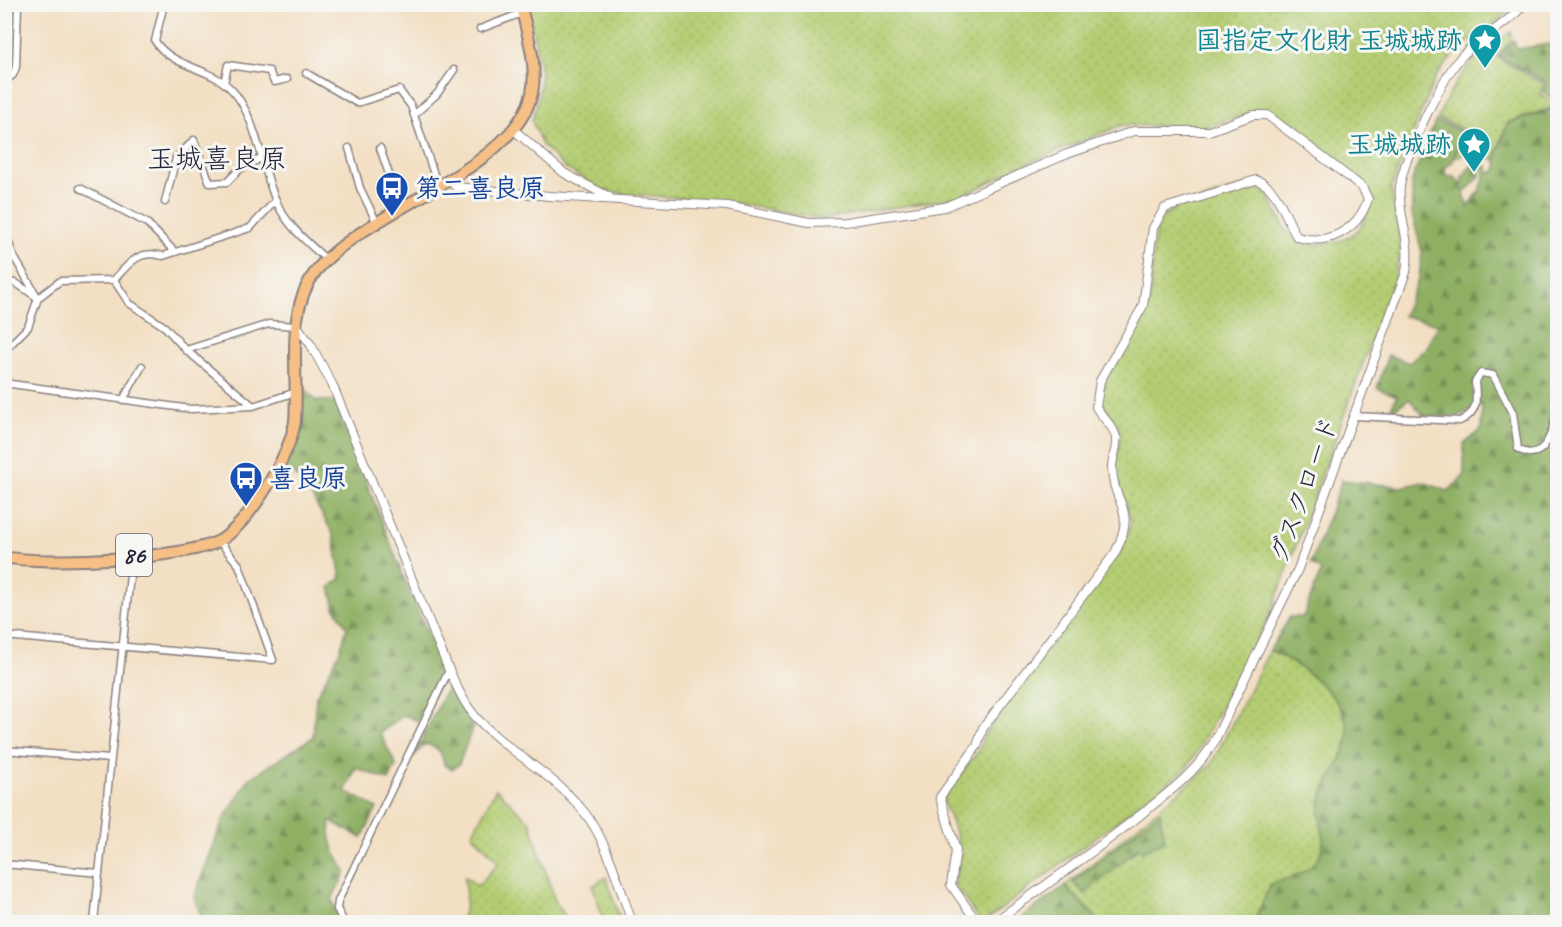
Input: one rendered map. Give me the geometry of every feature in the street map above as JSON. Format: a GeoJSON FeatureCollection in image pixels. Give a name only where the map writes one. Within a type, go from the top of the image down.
{"type":"FeatureCollection","features":[{"type":"Feature","properties":{"kind":"main road","name":"86"},"geometry":{"type":"LineString","coordinates":[[4,557],[64,561],[193,550],[219,541],[240,523],[283,460],[294,422],[297,326],[306,288],[327,260],[351,240],[449,179],[502,143],[514,130],[526,112],[534,76],[521,9]]}},
{"type":"Feature","properties":{"kind":"street"},"geometry":{"type":"LineString","coordinates":[[4,82],[13,75],[16,67],[18,4]]}},
{"type":"Feature","properties":{"kind":"street"},"geometry":{"type":"LineString","coordinates":[[164,4],[155,41],[163,52],[224,83],[246,108],[276,201],[287,221],[327,260]]}},
{"type":"Feature","properties":{"kind":"street","name":"グスクロード"},"geometry":{"type":"LineString","coordinates":[[994,922],[1094,852],[1177,786],[1199,765],[1214,742],[1286,598],[1406,272],[1409,251],[1401,204],[1402,175],[1446,76],[1464,54],[1514,16],[1524,4]]}},
{"type":"Feature","properties":{"kind":"street"},"geometry":{"type":"LineString","coordinates":[[480,29],[521,9]]}},
{"type":"Feature","properties":{"kind":"street"},"geometry":{"type":"LineString","coordinates":[[224,83],[228,65],[269,71],[274,82],[287,79]]}},
{"type":"Feature","properties":{"kind":"street"},"geometry":{"type":"LineString","coordinates":[[414,115],[437,94],[454,70]]}},
{"type":"Feature","properties":{"kind":"street"},"geometry":{"type":"LineString","coordinates":[[306,74],[357,103],[399,90],[411,106],[438,186]]}},
{"type":"Feature","properties":{"kind":"street"},"geometry":{"type":"LineString","coordinates":[[449,179],[456,187],[549,196],[727,206],[809,223],[845,222],[945,207],[1058,158],[1134,131],[1209,131],[1253,115],[1266,115],[1362,187],[1368,199],[1363,213],[1353,227],[1337,236],[1311,241],[1297,237],[1273,191],[1266,183],[1256,180],[1165,208],[1158,217],[1153,228],[1143,306],[1100,381],[1097,395],[1096,407],[1115,432],[1112,467],[1126,525],[1121,541],[983,728],[977,746],[940,797],[956,849],[951,885],[976,922]]}},
{"type":"Feature","properties":{"kind":"street"},"geometry":{"type":"LineString","coordinates":[[514,130],[564,173],[610,198]]}},
{"type":"Feature","properties":{"kind":"street"},"geometry":{"type":"LineString","coordinates":[[165,202],[176,158],[194,140],[210,183],[226,182],[240,169],[261,158]]}},
{"type":"Feature","properties":{"kind":"street"},"geometry":{"type":"LineString","coordinates":[[349,148],[360,188],[377,224]]}},
{"type":"Feature","properties":{"kind":"street"},"geometry":{"type":"LineString","coordinates":[[380,148],[401,209]]}},
{"type":"Feature","properties":{"kind":"street"},"geometry":{"type":"LineString","coordinates":[[80,188],[147,223],[175,252]]}},
{"type":"Feature","properties":{"kind":"street"},"geometry":{"type":"LineString","coordinates":[[4,351],[28,327],[38,298],[60,281],[114,280],[140,254],[152,252],[163,256],[250,228],[276,201]]}},
{"type":"Feature","properties":{"kind":"street"},"geometry":{"type":"LineString","coordinates":[[4,229],[13,255],[38,298]]}},
{"type":"Feature","properties":{"kind":"street"},"geometry":{"type":"LineString","coordinates":[[114,280],[129,303],[165,327],[186,350],[253,406]]}},
{"type":"Feature","properties":{"kind":"street"},"geometry":{"type":"LineString","coordinates":[[4,282],[16,283],[38,298]]}},
{"type":"Feature","properties":{"kind":"street"},"geometry":{"type":"LineString","coordinates":[[186,350],[269,324],[297,326],[311,345],[332,384],[449,670],[473,714],[576,803],[590,820],[614,872],[632,922]]}},
{"type":"Feature","properties":{"kind":"street"},"geometry":{"type":"LineString","coordinates":[[123,400],[142,366]]}},
{"type":"Feature","properties":{"kind":"street"},"geometry":{"type":"LineString","coordinates":[[1354,416],[1460,421],[1473,412],[1477,402],[1475,382],[1478,377],[1488,373],[1493,375],[1513,413],[1518,449],[1527,454],[1535,454],[1544,448],[1557,405]]}},
{"type":"Feature","properties":{"kind":"street"},"geometry":{"type":"LineString","coordinates":[[4,383],[191,409],[253,406],[296,392]]}},
{"type":"Feature","properties":{"kind":"street"},"geometry":{"type":"LineString","coordinates":[[4,636],[273,660],[239,566],[219,541]]}},
{"type":"Feature","properties":{"kind":"street"},"geometry":{"type":"LineString","coordinates":[[94,922],[132,555]]}},
{"type":"Feature","properties":{"kind":"street"},"geometry":{"type":"LineString","coordinates":[[344,922],[337,909],[338,901],[449,670]]}},
{"type":"Feature","properties":{"kind":"street"},"geometry":{"type":"LineString","coordinates":[[4,750],[110,759]]}},
{"type":"Feature","properties":{"kind":"street"},"geometry":{"type":"LineString","coordinates":[[4,864],[99,873]]}},
{"type":"Feature","properties":{"kind":"green space"},"geometry":{"type":"Polygon","coordinates":[[[527,5],[1512,5],[1502,17],[1458,50],[1436,76],[1391,188],[1401,246],[1395,276],[1272,611],[1197,752],[1186,769],[984,922],[981,922],[954,885],[959,850],[952,822],[942,799],[979,750],[984,735],[1123,548],[1131,522],[1115,470],[1121,433],[1106,415],[1100,398],[1106,378],[1150,302],[1153,247],[1160,218],[1174,209],[1250,184],[1263,187],[1284,226],[1297,241],[1324,244],[1351,236],[1357,231],[1365,219],[1370,196],[1363,183],[1271,112],[1259,110],[1203,128],[1122,125],[1028,163],[960,197],[823,219],[722,201],[602,190],[565,168],[542,145],[532,121],[539,94],[541,71],[527,5]]]}},
{"type":"Feature","properties":{"kind":"green space"},"geometry":{"type":"Polygon","coordinates":[[[1511,32],[1511,40],[1497,57],[1544,84],[1540,94],[1557,106],[1508,122],[1494,159],[1465,154],[1455,158],[1464,130],[1438,118],[1444,103],[1458,79],[1476,59],[1511,32]]]}},
{"type":"Feature","properties":{"kind":"green space"},"geometry":{"type":"Polygon","coordinates":[[[1555,32],[1557,32],[1557,102],[1543,92],[1547,83],[1499,56],[1514,40],[1517,49],[1556,43],[1555,32]]]}},
{"type":"Feature","properties":{"kind":"green space"},"geometry":{"type":"Polygon","coordinates":[[[1557,108],[1557,922],[1254,922],[1271,884],[1307,870],[1319,856],[1323,837],[1321,801],[1347,742],[1347,727],[1343,712],[1334,699],[1310,675],[1270,650],[1290,617],[1303,617],[1321,571],[1311,563],[1342,480],[1402,487],[1423,482],[1448,491],[1464,476],[1464,444],[1481,430],[1482,405],[1456,417],[1424,416],[1409,399],[1389,412],[1397,396],[1377,388],[1388,355],[1409,363],[1427,347],[1438,324],[1403,316],[1419,277],[1422,252],[1412,214],[1412,180],[1436,120],[1461,131],[1453,161],[1444,169],[1448,177],[1453,175],[1462,185],[1462,177],[1471,166],[1478,167],[1480,176],[1464,193],[1468,208],[1480,190],[1485,176],[1481,167],[1487,166],[1488,173],[1496,171],[1498,163],[1495,161],[1508,123],[1557,108]]]}},
{"type":"Feature","properties":{"kind":"green space"},"geometry":{"type":"Polygon","coordinates":[[[299,382],[316,401],[335,401],[409,591],[445,671],[419,721],[404,715],[380,733],[396,765],[389,780],[356,768],[345,791],[377,808],[362,838],[330,821],[333,848],[346,871],[332,899],[340,922],[203,922],[194,897],[223,820],[249,779],[313,737],[316,697],[340,651],[347,627],[335,608],[330,587],[341,578],[333,534],[306,486],[286,467],[299,426],[299,382]]]}},
{"type":"Feature","properties":{"kind":"green space"},"geometry":{"type":"Polygon","coordinates":[[[1270,650],[1296,665],[1323,686],[1343,712],[1347,727],[1345,750],[1321,801],[1322,848],[1314,864],[1299,874],[1271,884],[1254,922],[1100,922],[1065,886],[1210,766],[1270,650]]]}},
{"type":"Feature","properties":{"kind":"green space"},"geometry":{"type":"Polygon","coordinates":[[[448,686],[462,711],[474,724],[459,764],[452,769],[444,765],[439,750],[433,746],[425,744],[413,757],[448,686]]]}},
{"type":"Feature","properties":{"kind":"green space"},"geometry":{"type":"Polygon","coordinates":[[[496,789],[530,822],[556,904],[570,922],[461,922],[466,904],[465,877],[478,886],[499,862],[472,834],[496,789]]]}},
{"type":"Feature","properties":{"kind":"green space"},"geometry":{"type":"Polygon","coordinates":[[[1160,812],[1165,841],[1142,851],[1138,848],[1085,894],[1073,882],[1160,812]]]}},
{"type":"Feature","properties":{"kind":"green space"},"geometry":{"type":"Polygon","coordinates":[[[606,877],[621,922],[604,922],[593,886],[606,877]]]}},
{"type":"Feature","properties":{"kind":"green space"},"geometry":{"type":"Polygon","coordinates":[[[1065,886],[1100,922],[1015,922],[1065,886]]]}},
{"type":"Feature","properties":{"kind":"place","name":"国指定文化財 玉城城跡"},"geometry":{"type":"Point","coordinates":[1485,69]}},
{"type":"Feature","properties":{"kind":"place","name":"玉城城跡"},"geometry":{"type":"Point","coordinates":[1474,173]}},
{"type":"Feature","properties":{"kind":"place","name":"第二喜良原"},"geometry":{"type":"Point","coordinates":[392,217]}},
{"type":"Feature","properties":{"kind":"place","name":"喜良原"},"geometry":{"type":"Point","coordinates":[246,507]}},
{"type":"Feature","properties":{"kind":"district","name":"玉城喜良原"},"geometry":{"type":"Point","coordinates":[217,158]}}]}
